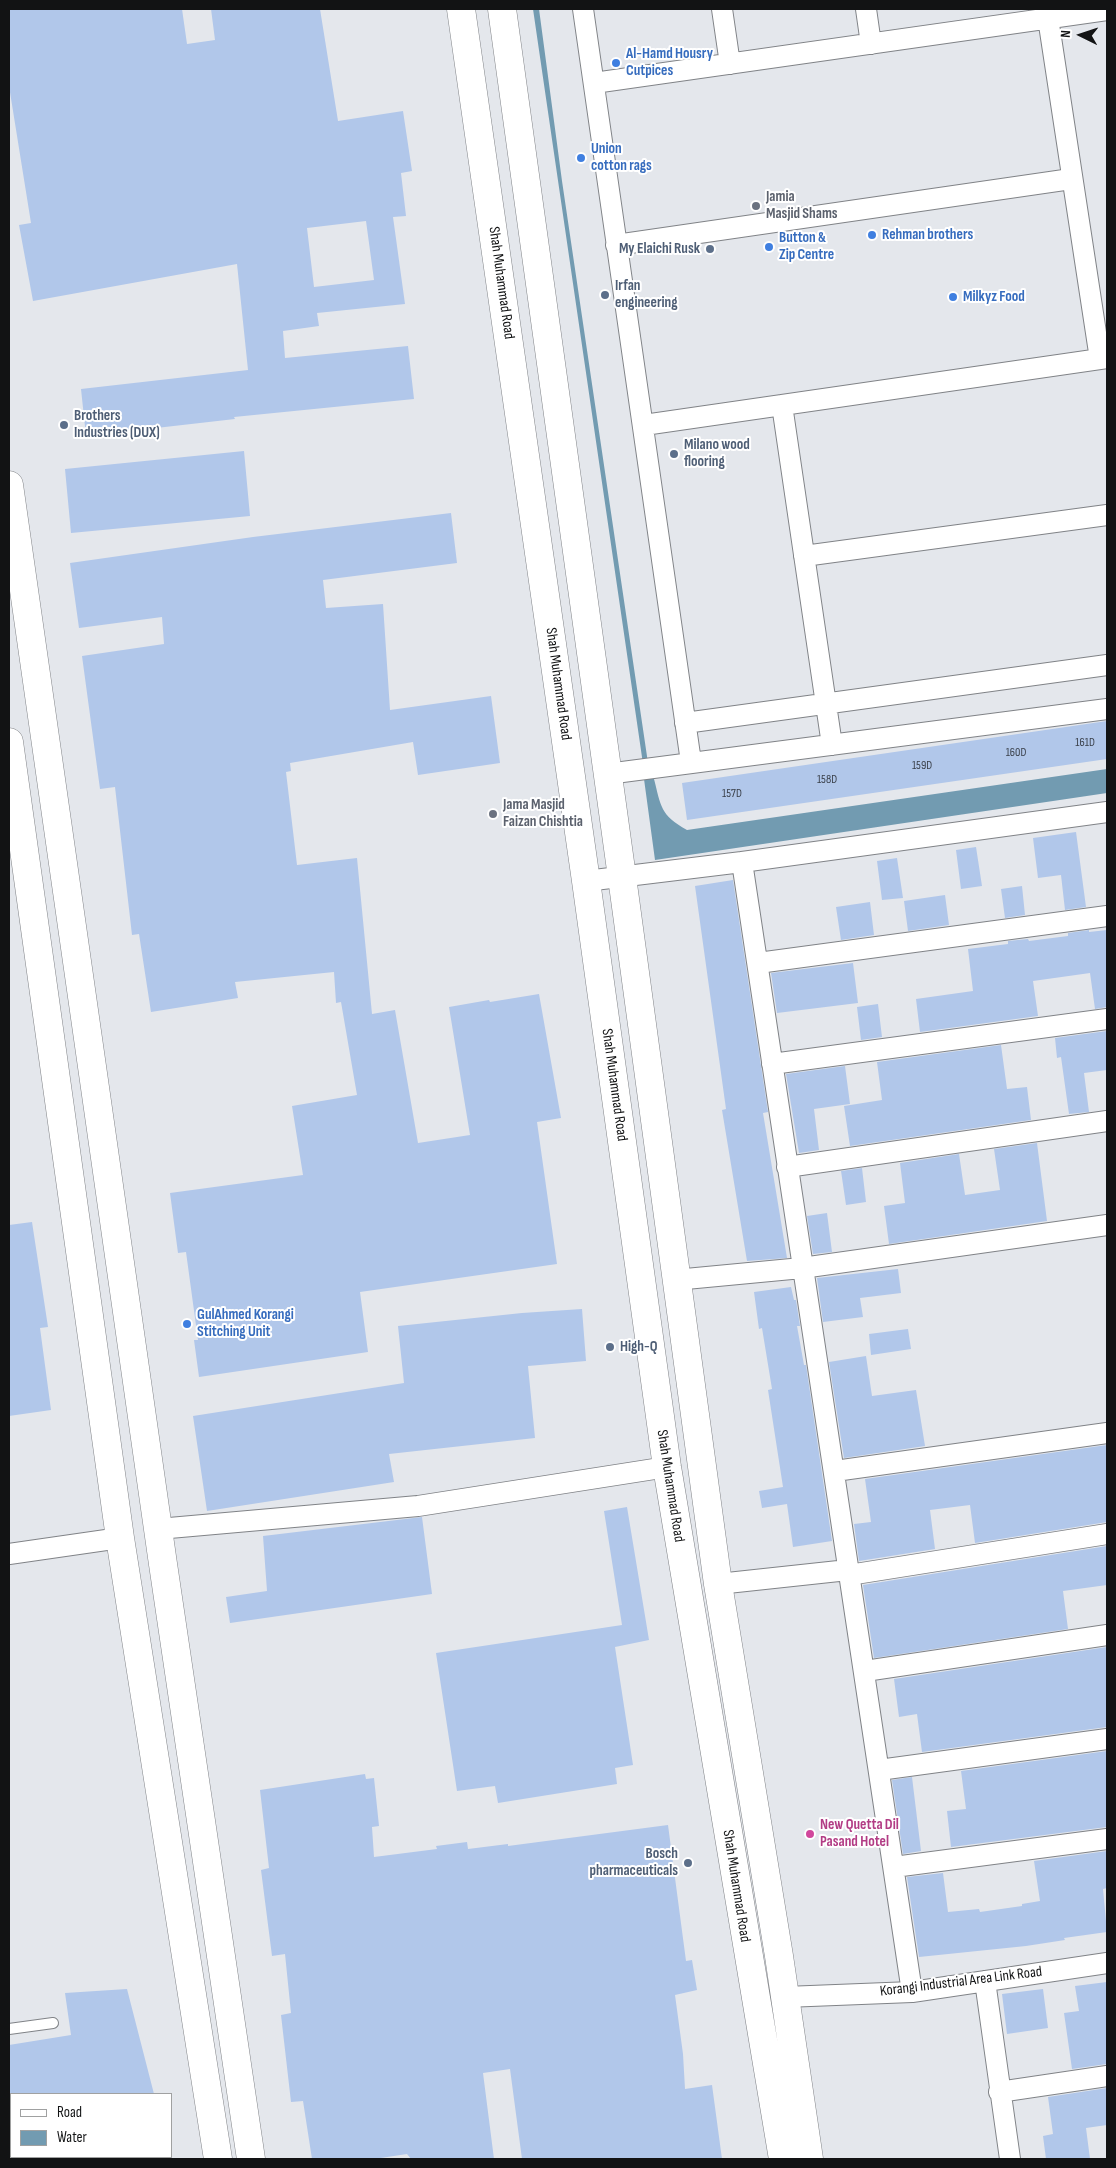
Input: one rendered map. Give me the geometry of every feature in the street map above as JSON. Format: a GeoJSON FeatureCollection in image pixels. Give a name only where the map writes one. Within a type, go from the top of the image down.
{"type":"FeatureCollection","features":[{"type":"Feature","properties":{"kind":"main road","name":"Shah Muhammad Road"},"geometry":{"type":"LineString","coordinates":[[462,9],[586,881],[666,1467],[748,1961],[783,2159]]}},
{"type":"Feature","properties":{"kind":"main road","name":"Shah Muhammad Road"},"geometry":{"type":"LineString","coordinates":[[502,9],[617,772],[622,876],[675,1280],[718,1584],[779,1956],[809,2159]]}},
{"type":"Feature","properties":{"kind":"main road"},"geometry":{"type":"LineString","coordinates":[[9,485],[11,516],[162,1564],[251,2159]]}},
{"type":"Feature","properties":{"kind":"main road"},"geometry":{"type":"LineString","coordinates":[[45,744],[9,746],[120,1538],[218,2159]]}},
{"type":"Feature","properties":{"kind":"main road"},"geometry":{"type":"LineString","coordinates":[[125,1569],[162,1564]]}},
{"type":"Feature","properties":{"kind":"main road"},"geometry":{"type":"LineString","coordinates":[[742,1922],[750,1928],[760,1928],[768,1923],[772,1914]]}},
{"type":"Feature","properties":{"kind":"main road"},"geometry":{"type":"LineString","coordinates":[[748,1961],[753,1952],[762,1947],[772,1948],[779,1956]]}},
{"type":"Feature","properties":{"kind":"street"},"geometry":{"type":"LineString","coordinates":[[584,9],[616,245],[644,425],[691,762]]}},
{"type":"Feature","properties":{"kind":"street"},"geometry":{"type":"LineString","coordinates":[[722,9],[730,64]]}},
{"type":"Feature","properties":{"kind":"street"},"geometry":{"type":"LineString","coordinates":[[866,9],[871,44]]}},
{"type":"Feature","properties":{"kind":"street"},"geometry":{"type":"LineString","coordinates":[[594,83],[1107,10]]}},
{"type":"Feature","properties":{"kind":"street"},"geometry":{"type":"LineString","coordinates":[[644,425],[1103,359],[1071,179],[1048,18]]}},
{"type":"Feature","properties":{"kind":"street"},"geometry":{"type":"LineString","coordinates":[[616,245],[1071,179]]}},
{"type":"Feature","properties":{"kind":"street"},"geometry":{"type":"LineString","coordinates":[[782,405],[832,745]]}},
{"type":"Feature","properties":{"kind":"street"},"geometry":{"type":"LineString","coordinates":[[804,556],[1107,515]]}},
{"type":"Feature","properties":{"kind":"street"},"geometry":{"type":"LineString","coordinates":[[685,724],[1107,666]]}},
{"type":"Feature","properties":{"kind":"street"},"geometry":{"type":"LineString","coordinates":[[617,772],[1107,709]]}},
{"type":"Feature","properties":{"kind":"street"},"geometry":{"type":"LineString","coordinates":[[586,881],[742,862],[1107,812]]}},
{"type":"Feature","properties":{"kind":"street"},"geometry":{"type":"LineString","coordinates":[[742,862],[912,1992]]}},
{"type":"Feature","properties":{"kind":"street"},"geometry":{"type":"LineString","coordinates":[[758,963],[1107,916]]}},
{"type":"Feature","properties":{"kind":"street"},"geometry":{"type":"LineString","coordinates":[[772,1064],[1107,1019]]}},
{"type":"Feature","properties":{"kind":"street"},"geometry":{"type":"LineString","coordinates":[[787,1167],[1107,1121]]}},
{"type":"Feature","properties":{"kind":"street"},"geometry":{"type":"LineString","coordinates":[[675,1280],[802,1268],[1107,1225]]}},
{"type":"Feature","properties":{"kind":"street"},"geometry":{"type":"LineString","coordinates":[[834,1471],[1107,1433]]}},
{"type":"Feature","properties":{"kind":"street"},"geometry":{"type":"LineString","coordinates":[[158,1529],[418,1506],[666,1467]]}},
{"type":"Feature","properties":{"kind":"street"},"geometry":{"type":"LineString","coordinates":[[718,1584],[849,1572],[1107,1534]]}},
{"type":"Feature","properties":{"kind":"street"},"geometry":{"type":"LineString","coordinates":[[9,1554],[120,1538]]}},
{"type":"Feature","properties":{"kind":"street"},"geometry":{"type":"LineString","coordinates":[[865,1671],[1107,1635]]}},
{"type":"Feature","properties":{"kind":"street"},"geometry":{"type":"LineString","coordinates":[[879,1770],[1107,1738]]}},
{"type":"Feature","properties":{"kind":"street"},"geometry":{"type":"LineString","coordinates":[[894,1867],[1107,1839]]}},
{"type":"Feature","properties":{"kind":"street","name":"Korangi Industrial Area Link Road"},"geometry":{"type":"LineString","coordinates":[[785,1997],[912,1992],[1107,1963]]}},
{"type":"Feature","properties":{"kind":"street"},"geometry":{"type":"LineString","coordinates":[[985,1981],[999,2092],[1010,2159]]}},
{"type":"Feature","properties":{"kind":"street"},"geometry":{"type":"LineString","coordinates":[[999,2092],[1107,2076]]}},
{"type":"Feature","properties":{"kind":"lane"},"geometry":{"type":"LineString","coordinates":[[9,2029],[53,2023]]}},
{"type":"Feature","properties":{"kind":"water"},"geometry":{"type":"Polygon","coordinates":[[[533,9],[539,9],[562,181],[648,763],[643,764],[533,9]]]}},
{"type":"Feature","properties":{"kind":"water"},"geometry":{"type":"Polygon","coordinates":[[[1107,769],[1107,793],[655,860],[644,779],[654,779],[663,809],[671,820],[687,830],[1107,769]]]}},
{"type":"Feature","properties":{"kind":"building"},"geometry":{"type":"Polygon","coordinates":[[[9,9],[182,9],[187,44],[215,40],[211,9],[320,9],[338,121],[403,111],[412,171],[401,173],[406,216],[393,217],[405,304],[317,313],[319,326],[283,331],[285,358],[408,346],[414,399],[234,417],[235,419],[86,436],[81,389],[248,370],[237,264],[33,301],[19,225],[31,223],[9,86],[9,9]],[[366,221],[307,228],[314,287],[374,280],[366,221]]]}},
{"type":"Feature","properties":{"kind":"building"},"geometry":{"type":"Polygon","coordinates":[[[244,451],[250,516],[71,533],[65,469],[244,451]]]}},
{"type":"Feature","properties":{"kind":"building"},"geometry":{"type":"Polygon","coordinates":[[[451,513],[457,563],[323,580],[326,608],[383,604],[390,710],[491,696],[500,763],[418,775],[413,742],[290,763],[291,771],[286,772],[297,865],[357,858],[372,1014],[395,1010],[418,1143],[470,1135],[449,1007],[539,994],[561,1118],[537,1122],[557,1264],[360,1292],[368,1352],[199,1377],[194,1340],[198,1340],[186,1252],[178,1253],[170,1193],[303,1175],[292,1106],[357,1095],[341,1002],[336,1003],[334,972],[235,982],[238,998],[151,1012],[139,934],[132,935],[115,787],[100,789],[82,656],[164,644],[162,617],[79,628],[70,563],[253,537],[451,513]]]}},
{"type":"Feature","properties":{"kind":"building"},"geometry":{"type":"Polygon","coordinates":[[[1107,721],[1107,759],[687,820],[682,783],[1107,721]]]}},
{"type":"Feature","properties":{"kind":"building"},"geometry":{"type":"Polygon","coordinates":[[[1076,832],[1086,907],[1065,910],[1061,875],[1038,878],[1033,838],[1076,832]]]}},
{"type":"Feature","properties":{"kind":"building"},"geometry":{"type":"Polygon","coordinates":[[[976,847],[982,886],[961,889],[956,850],[976,847]]]}},
{"type":"Feature","properties":{"kind":"building"},"geometry":{"type":"Polygon","coordinates":[[[897,858],[903,898],[882,900],[877,861],[897,858]]]}},
{"type":"Feature","properties":{"kind":"building"},"geometry":{"type":"Polygon","coordinates":[[[733,880],[768,1112],[763,1113],[787,1258],[747,1261],[722,1110],[726,1109],[695,886],[733,880]]]}},
{"type":"Feature","properties":{"kind":"building"},"geometry":{"type":"Polygon","coordinates":[[[1022,886],[1025,915],[1005,918],[1001,889],[1022,886]]]}},
{"type":"Feature","properties":{"kind":"building"},"geometry":{"type":"Polygon","coordinates":[[[945,895],[949,925],[908,931],[904,901],[945,895]]]}},
{"type":"Feature","properties":{"kind":"building"},"geometry":{"type":"Polygon","coordinates":[[[870,902],[874,935],[841,940],[836,907],[870,902]]]}},
{"type":"Feature","properties":{"kind":"building"},"geometry":{"type":"Polygon","coordinates":[[[1089,930],[1089,932],[1107,930],[1107,1007],[1095,1009],[1090,973],[1033,981],[1038,1016],[920,1032],[916,999],[973,991],[968,949],[1008,944],[1008,941],[1028,939],[1029,941],[1068,936],[1068,933],[1089,930]]]}},
{"type":"Feature","properties":{"kind":"building"},"geometry":{"type":"Polygon","coordinates":[[[853,963],[858,1003],[777,1013],[771,973],[853,963]]]}},
{"type":"Feature","properties":{"kind":"building"},"geometry":{"type":"Polygon","coordinates":[[[878,1004],[882,1037],[861,1040],[857,1007],[878,1004]]]}},
{"type":"Feature","properties":{"kind":"building"},"geometry":{"type":"Polygon","coordinates":[[[1107,1031],[1107,1070],[1084,1073],[1089,1112],[1069,1114],[1061,1057],[1057,1058],[1055,1038],[1107,1031]]]}},
{"type":"Feature","properties":{"kind":"building"},"geometry":{"type":"Polygon","coordinates":[[[1001,1045],[1007,1089],[1027,1087],[1031,1120],[850,1146],[844,1106],[882,1100],[877,1062],[1001,1045]]]}},
{"type":"Feature","properties":{"kind":"building"},"geometry":{"type":"Polygon","coordinates":[[[845,1066],[850,1104],[814,1109],[819,1150],[799,1153],[786,1074],[845,1066]]]}},
{"type":"Feature","properties":{"kind":"building"},"geometry":{"type":"Polygon","coordinates":[[[1037,1143],[1047,1221],[889,1244],[884,1206],[905,1203],[900,1163],[959,1154],[965,1195],[1000,1190],[994,1149],[1037,1143]]]}},
{"type":"Feature","properties":{"kind":"building"},"geometry":{"type":"Polygon","coordinates":[[[862,1168],[866,1202],[846,1205],[841,1171],[862,1168]]]}},
{"type":"Feature","properties":{"kind":"building"},"geometry":{"type":"Polygon","coordinates":[[[827,1213],[832,1252],[813,1254],[807,1216],[827,1213]]]}},
{"type":"Feature","properties":{"kind":"building"},"geometry":{"type":"Polygon","coordinates":[[[32,1222],[48,1327],[40,1328],[51,1410],[9,1416],[9,1225],[32,1222]]]}},
{"type":"Feature","properties":{"kind":"building"},"geometry":{"type":"Polygon","coordinates":[[[898,1269],[901,1293],[860,1298],[863,1317],[823,1322],[817,1278],[898,1269]]]}},
{"type":"Feature","properties":{"kind":"building"},"geometry":{"type":"Polygon","coordinates":[[[791,1287],[794,1300],[796,1300],[800,1326],[797,1326],[804,1365],[806,1365],[832,1541],[793,1547],[787,1504],[762,1508],[759,1491],[783,1487],[768,1390],[772,1389],[762,1328],[759,1329],[754,1292],[791,1287]]]}},
{"type":"Feature","properties":{"kind":"building"},"geometry":{"type":"Polygon","coordinates":[[[582,1309],[586,1361],[528,1366],[535,1438],[389,1454],[394,1482],[207,1511],[193,1416],[404,1383],[398,1326],[522,1313],[582,1309]]]}},
{"type":"Feature","properties":{"kind":"building"},"geometry":{"type":"Polygon","coordinates":[[[908,1329],[911,1349],[871,1355],[869,1334],[908,1329]]]}},
{"type":"Feature","properties":{"kind":"building"},"geometry":{"type":"Polygon","coordinates":[[[866,1356],[872,1396],[916,1390],[925,1446],[844,1458],[829,1362],[866,1356]]]}},
{"type":"Feature","properties":{"kind":"building"},"geometry":{"type":"Polygon","coordinates":[[[1107,1445],[1107,1522],[975,1543],[970,1505],[930,1510],[935,1549],[859,1561],[854,1524],[871,1522],[865,1479],[1107,1445]]]}},
{"type":"Feature","properties":{"kind":"building"},"geometry":{"type":"Polygon","coordinates":[[[627,1507],[649,1640],[615,1647],[633,1765],[615,1768],[617,1784],[498,1803],[495,1786],[457,1791],[436,1653],[622,1625],[604,1511],[627,1507]]]}},
{"type":"Feature","properties":{"kind":"building"},"geometry":{"type":"Polygon","coordinates":[[[422,1517],[432,1594],[230,1623],[226,1597],[267,1591],[263,1536],[422,1517]]]}},
{"type":"Feature","properties":{"kind":"building"},"geometry":{"type":"Polygon","coordinates":[[[1107,1546],[1107,1585],[1063,1591],[1068,1629],[874,1658],[863,1585],[1107,1546]]]}},
{"type":"Feature","properties":{"kind":"building"},"geometry":{"type":"Polygon","coordinates":[[[1107,1647],[1107,1727],[922,1752],[917,1714],[899,1717],[894,1679],[1107,1647]]]}},
{"type":"Feature","properties":{"kind":"building"},"geometry":{"type":"Polygon","coordinates":[[[1107,1751],[1107,1827],[951,1847],[947,1811],[966,1809],[961,1771],[1107,1751]]]}},
{"type":"Feature","properties":{"kind":"building"},"geometry":{"type":"Polygon","coordinates":[[[365,1774],[366,1779],[374,1778],[379,1826],[372,1827],[374,1857],[437,1849],[436,1846],[467,1842],[468,1849],[508,1844],[508,1846],[668,1825],[686,1961],[692,1960],[697,1990],[675,1995],[683,2054],[685,2089],[712,2085],[722,2159],[522,2159],[510,2069],[483,2073],[494,2159],[411,2159],[407,2154],[374,2159],[312,2159],[303,2101],[291,2102],[281,2015],[291,2013],[285,1954],[272,1956],[261,1870],[269,1868],[260,1790],[365,1774]]]}},
{"type":"Feature","properties":{"kind":"building"},"geometry":{"type":"Polygon","coordinates":[[[912,1777],[921,1851],[903,1854],[892,1780],[912,1777]]]}},
{"type":"Feature","properties":{"kind":"building"},"geometry":{"type":"Polygon","coordinates":[[[1107,1851],[1107,1888],[1103,1889],[1107,1932],[1026,1946],[919,1957],[907,1877],[943,1873],[948,1912],[979,1909],[980,1912],[1022,1906],[1022,1904],[1040,1901],[1034,1861],[1107,1851]]]}},
{"type":"Feature","properties":{"kind":"building"},"geometry":{"type":"Polygon","coordinates":[[[1107,1982],[1107,2064],[1072,2069],[1064,2013],[1079,2011],[1075,1986],[1107,1982]]]}},
{"type":"Feature","properties":{"kind":"building"},"geometry":{"type":"Polygon","coordinates":[[[127,1989],[154,2093],[9,2094],[9,2045],[71,2035],[65,1993],[127,1989]]]}},
{"type":"Feature","properties":{"kind":"building"},"geometry":{"type":"Polygon","coordinates":[[[1043,1989],[1048,2028],[1007,2034],[1002,1994],[1043,1989]]]}},
{"type":"Feature","properties":{"kind":"building"},"geometry":{"type":"Polygon","coordinates":[[[1107,2088],[1107,2125],[1086,2128],[1090,2159],[1046,2159],[1043,2136],[1053,2134],[1048,2097],[1107,2088]]]}},
{"type":"Feature","properties":{"kind":"place","name":"Al-Hamd Housry Cutpices"},"geometry":{"type":"Point","coordinates":[616,63]}},
{"type":"Feature","properties":{"kind":"place","name":"Union cotton rags"},"geometry":{"type":"Point","coordinates":[581,158]}},
{"type":"Feature","properties":{"kind":"place","name":"Jamia Masjid Shams"},"geometry":{"type":"Point","coordinates":[756,206]}},
{"type":"Feature","properties":{"kind":"place","name":"Rehman brothers"},"geometry":{"type":"Point","coordinates":[872,235]}},
{"type":"Feature","properties":{"kind":"place","name":"Button & Zip Centre"},"geometry":{"type":"Point","coordinates":[769,247]}},
{"type":"Feature","properties":{"kind":"place","name":"My Elaichi Rusk"},"geometry":{"type":"Point","coordinates":[710,249]}},
{"type":"Feature","properties":{"kind":"place","name":"Irfan engineering"},"geometry":{"type":"Point","coordinates":[605,295]}},
{"type":"Feature","properties":{"kind":"place","name":"Milkyz Food"},"geometry":{"type":"Point","coordinates":[953,297]}},
{"type":"Feature","properties":{"kind":"place","name":"Brothers Industries (DUX)"},"geometry":{"type":"Point","coordinates":[64,425]}},
{"type":"Feature","properties":{"kind":"place","name":"Milano wood flooring"},"geometry":{"type":"Point","coordinates":[674,454]}},
{"type":"Feature","properties":{"kind":"place","name":"Jama Masjid Faizan Chishtia"},"geometry":{"type":"Point","coordinates":[493,814]}},
{"type":"Feature","properties":{"kind":"place","name":"GulAhmed Korangi Stitching Unit"},"geometry":{"type":"Point","coordinates":[187,1324]}},
{"type":"Feature","properties":{"kind":"place","name":"High-Q"},"geometry":{"type":"Point","coordinates":[610,1347]}},
{"type":"Feature","properties":{"kind":"place","name":"New Quetta Dil Pasand Hotel"},"geometry":{"type":"Point","coordinates":[810,1834]}},
{"type":"Feature","properties":{"kind":"place","name":"Bosch pharmaceuticals"},"geometry":{"type":"Point","coordinates":[688,1863]}}]}
